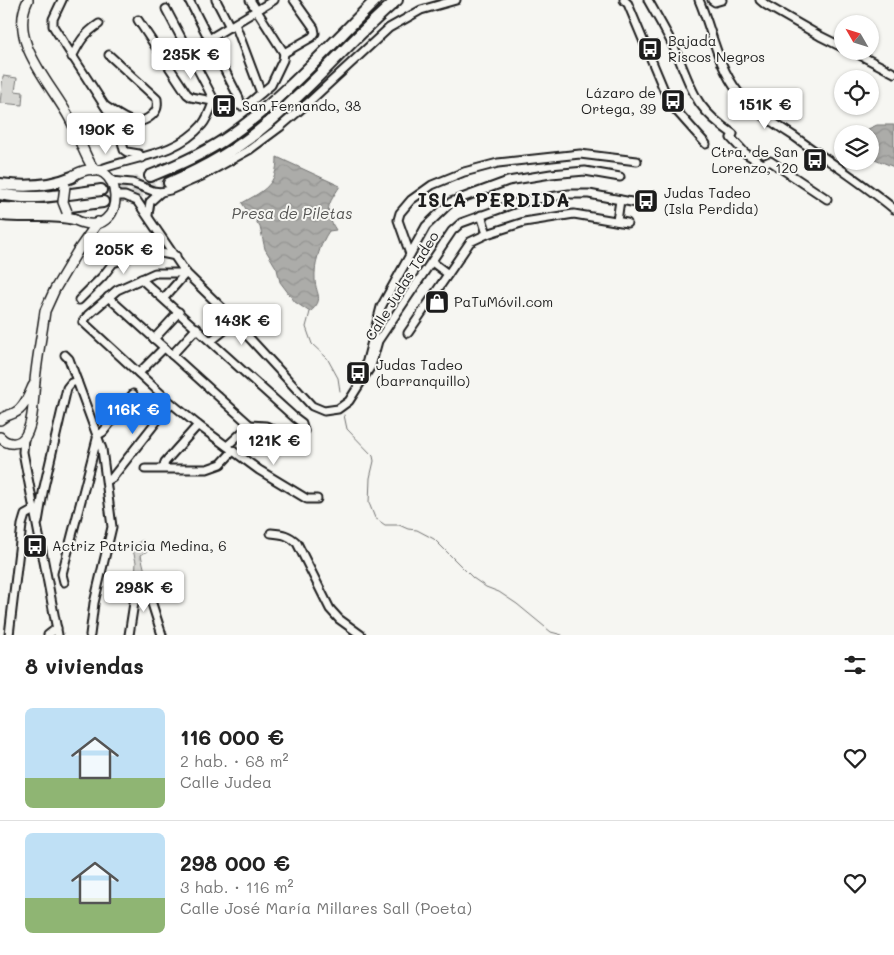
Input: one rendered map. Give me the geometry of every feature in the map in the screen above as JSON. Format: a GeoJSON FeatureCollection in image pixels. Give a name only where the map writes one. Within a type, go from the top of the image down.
{"type":"FeatureCollection","features":[{"type":"Feature","properties":{"kind":"highway"},"geometry":{"type":"LineString","coordinates":[[150,176],[200,154],[230,136],[257,115],[376,0]]}},
{"type":"Feature","properties":{"kind":"highway"},"geometry":{"type":"LineString","coordinates":[[169,183],[206,165],[266,125],[397,0]]}},
{"type":"Feature","properties":{"kind":"highway"},"geometry":{"type":"LineString","coordinates":[[0,184],[21,186],[51,184],[73,176]]}},
{"type":"Feature","properties":{"kind":"highway"},"geometry":{"type":"LineString","coordinates":[[0,194],[46,197],[101,190]]}},
{"type":"Feature","properties":{"kind":"highway"},"geometry":{"type":"LineString","coordinates":[[0,208],[45,210],[103,202]]}},
{"type":"Feature","properties":{"kind":"highway"},"geometry":{"type":"LineString","coordinates":[[0,214],[27,217],[60,215],[72,217]]}},
{"type":"Feature","properties":{"kind":"main road"},"geometry":{"type":"LineString","coordinates":[[28,0],[25,5],[23,21],[25,40],[31,57],[70,118],[86,158],[96,171],[110,180],[116,196],[114,208],[104,219],[98,222],[82,223],[72,217]]}},
{"type":"Feature","properties":{"kind":"main road"},"geometry":{"type":"LineString","coordinates":[[77,252],[82,233],[80,225],[72,217],[63,202],[65,186],[81,164],[80,144]]}},
{"type":"Feature","properties":{"kind":"main road"},"geometry":{"type":"LineString","coordinates":[[73,176],[80,172],[96,171]]}},
{"type":"Feature","properties":{"kind":"main road"},"geometry":{"type":"LineString","coordinates":[[0,437],[8,445],[17,443],[26,433],[35,395],[35,382],[48,302],[77,252],[98,222]]}},
{"type":"Feature","properties":{"kind":"main road"},"geometry":{"type":"LineString","coordinates":[[14,414],[24,404],[35,382]]}},
{"type":"Feature","properties":{"kind":"main road"},"geometry":{"type":"LineString","coordinates":[[0,420],[4,416],[18,414],[25,420],[26,433]]}},
{"type":"Feature","properties":{"kind":"street"},"geometry":{"type":"LineString","coordinates":[[62,0],[53,19],[53,26],[119,128]]}},
{"type":"Feature","properties":{"kind":"street"},"geometry":{"type":"LineString","coordinates":[[189,0],[241,106]]}},
{"type":"Feature","properties":{"kind":"street"},"geometry":{"type":"LineString","coordinates":[[216,0],[232,25],[261,93]]}},
{"type":"Feature","properties":{"kind":"street"},"geometry":{"type":"LineString","coordinates":[[138,20],[187,94],[241,106],[247,105],[271,85],[283,60],[284,53],[250,0]]}},
{"type":"Feature","properties":{"kind":"street"},"geometry":{"type":"LineString","coordinates":[[165,62],[209,39],[274,0]]}},
{"type":"Feature","properties":{"kind":"street"},"geometry":{"type":"LineString","coordinates":[[284,53],[312,38],[315,33],[314,28],[294,0]]}},
{"type":"Feature","properties":{"kind":"street"},"geometry":{"type":"LineString","coordinates":[[124,162],[113,168],[110,180],[132,183],[153,192],[170,190],[202,176],[259,143],[309,102],[389,28],[422,10],[456,0]]}},
{"type":"Feature","properties":{"kind":"street"},"geometry":{"type":"LineString","coordinates":[[624,0],[628,4],[664,90],[674,108],[706,144]]}},
{"type":"Feature","properties":{"kind":"street"},"geometry":{"type":"LineString","coordinates":[[648,0],[677,53],[692,92],[702,107],[716,122],[733,134],[731,138],[745,153],[763,164],[770,161],[827,199]]}},
{"type":"Feature","properties":{"kind":"street"},"geometry":{"type":"LineString","coordinates":[[700,0],[722,65],[737,91],[749,104],[875,193],[894,209]]}},
{"type":"Feature","properties":{"kind":"street"},"geometry":{"type":"LineString","coordinates":[[712,0],[715,2],[722,0]]}},
{"type":"Feature","properties":{"kind":"street"},"geometry":{"type":"LineString","coordinates":[[760,0],[834,43]]}},
{"type":"Feature","properties":{"kind":"street"},"geometry":{"type":"LineString","coordinates":[[166,9],[214,100]]}},
{"type":"Feature","properties":{"kind":"street"},"geometry":{"type":"LineString","coordinates":[[72,57],[80,40],[99,24]]}},
{"type":"Feature","properties":{"kind":"street"},"geometry":{"type":"LineString","coordinates":[[102,104],[132,123],[140,123],[157,110],[157,99],[110,55]]}},
{"type":"Feature","properties":{"kind":"street"},"geometry":{"type":"LineString","coordinates":[[869,60],[894,73]]}},
{"type":"Feature","properties":{"kind":"street"},"geometry":{"type":"LineString","coordinates":[[96,171],[159,154],[185,139],[202,125],[214,100]]}},
{"type":"Feature","properties":{"kind":"street"},"geometry":{"type":"LineString","coordinates":[[123,118],[119,121],[119,128],[124,150],[140,154],[142,158]]}},
{"type":"Feature","properties":{"kind":"street"},"geometry":{"type":"LineString","coordinates":[[410,254],[398,220],[400,213],[411,200],[432,185],[464,172],[498,163],[580,154],[637,161]]}},
{"type":"Feature","properties":{"kind":"street"},"geometry":{"type":"LineString","coordinates":[[116,196],[129,197],[137,201],[186,273],[235,322],[312,406],[324,410],[338,409],[348,401],[363,377],[382,307],[426,226],[451,202],[508,181],[551,174],[585,172],[620,177]]}},
{"type":"Feature","properties":{"kind":"street"},"geometry":{"type":"LineString","coordinates":[[116,196],[126,188],[140,187]]}},
{"type":"Feature","properties":{"kind":"street"},"geometry":{"type":"LineString","coordinates":[[148,216],[150,202],[161,192]]}},
{"type":"Feature","properties":{"kind":"street","name":"Calle Judas Tadeo"},"geometry":{"type":"LineString","coordinates":[[363,377],[371,366],[378,342],[456,227],[461,223],[519,202],[569,194],[589,194],[642,204],[647,208]]}},
{"type":"Feature","properties":{"kind":"street"},"geometry":{"type":"LineString","coordinates":[[114,208],[120,201],[129,197]]}},
{"type":"Feature","properties":{"kind":"street"},"geometry":{"type":"LineString","coordinates":[[617,221],[620,200]]}},
{"type":"Feature","properties":{"kind":"street"},"geometry":{"type":"LineString","coordinates":[[408,333],[470,242],[524,222],[574,214],[628,223]]}},
{"type":"Feature","properties":{"kind":"street"},"geometry":{"type":"LineString","coordinates":[[481,215],[488,234]]}},
{"type":"Feature","properties":{"kind":"street"},"geometry":{"type":"LineString","coordinates":[[78,300],[103,276],[113,263],[151,251],[176,256]]}},
{"type":"Feature","properties":{"kind":"street"},"geometry":{"type":"LineString","coordinates":[[432,262],[448,274]]}},
{"type":"Feature","properties":{"kind":"street"},"geometry":{"type":"LineString","coordinates":[[186,273],[155,273],[117,290],[88,315],[83,322],[171,403],[198,425],[259,470],[307,499],[317,499]]}},
{"type":"Feature","properties":{"kind":"street"},"geometry":{"type":"LineString","coordinates":[[164,298],[186,273]]}},
{"type":"Feature","properties":{"kind":"street"},"geometry":{"type":"LineString","coordinates":[[108,297],[250,425],[266,426],[293,440],[301,438],[304,431],[302,423],[141,279]]}},
{"type":"Feature","properties":{"kind":"street"},"geometry":{"type":"LineString","coordinates":[[154,338],[179,312]]}},
{"type":"Feature","properties":{"kind":"street"},"geometry":{"type":"LineString","coordinates":[[211,341],[235,322]]}},
{"type":"Feature","properties":{"kind":"street"},"geometry":{"type":"LineString","coordinates":[[172,355],[197,328]]}},
{"type":"Feature","properties":{"kind":"street"},"geometry":{"type":"LineString","coordinates":[[139,373],[164,348]]}},
{"type":"Feature","properties":{"kind":"street"},"geometry":{"type":"LineString","coordinates":[[65,355],[69,359],[98,435],[104,457],[112,527],[94,603],[90,635]]}},
{"type":"Feature","properties":{"kind":"street"},"geometry":{"type":"LineString","coordinates":[[39,537],[38,516],[67,388],[71,383],[77,382]]}},
{"type":"Feature","properties":{"kind":"street"},"geometry":{"type":"LineString","coordinates":[[64,582],[62,574],[98,435],[103,432],[133,394]]}},
{"type":"Feature","properties":{"kind":"street"},"geometry":{"type":"LineString","coordinates":[[107,481],[112,478],[171,403]]}},
{"type":"Feature","properties":{"kind":"street"},"geometry":{"type":"LineString","coordinates":[[162,468],[165,462],[198,425]]}},
{"type":"Feature","properties":{"kind":"street"},"geometry":{"type":"LineString","coordinates":[[145,468],[208,469],[221,464],[230,448],[250,425]]}},
{"type":"Feature","properties":{"kind":"street"},"geometry":{"type":"LineString","coordinates":[[26,433],[22,452],[58,632],[48,635]]}},
{"type":"Feature","properties":{"kind":"street"},"geometry":{"type":"LineString","coordinates":[[8,445],[17,449],[24,462]]}},
{"type":"Feature","properties":{"kind":"street"},"geometry":{"type":"LineString","coordinates":[[92,460],[101,454],[104,457]]}},
{"type":"Feature","properties":{"kind":"street"},"geometry":{"type":"LineString","coordinates":[[29,487],[34,493],[38,493],[44,487]]}},
{"type":"Feature","properties":{"kind":"street"},"geometry":{"type":"LineString","coordinates":[[9,635],[22,525],[25,515],[34,510]]}},
{"type":"Feature","properties":{"kind":"street"},"geometry":{"type":"LineString","coordinates":[[271,533],[284,534],[297,543],[330,609],[339,619],[361,635]]}},
{"type":"Feature","properties":{"kind":"street"},"geometry":{"type":"LineString","coordinates":[[129,635],[136,590],[140,582],[147,588],[162,635]]}},
{"type":"Feature","properties":{"kind":"green space"},"geometry":{"type":"Polygon","coordinates":[[[3,76],[17,78],[15,91],[23,92],[22,105],[0,103],[3,76]]]}},
{"type":"Feature","properties":{"kind":"green space"},"geometry":{"type":"Polygon","coordinates":[[[143,540],[147,551],[141,555],[146,576],[135,578],[136,562],[132,546],[143,540]]]}},
{"type":"Feature","properties":{"kind":"water"},"geometry":{"type":"Polygon","coordinates":[[[879,125],[894,125],[894,167],[879,161],[879,125]]]}},
{"type":"Feature","properties":{"kind":"water","name":"Presa de Piletas"},"geometry":{"type":"Polygon","coordinates":[[[277,157],[340,186],[332,198],[328,212],[336,230],[329,231],[318,254],[315,280],[318,300],[315,308],[310,312],[295,302],[280,282],[277,269],[265,249],[260,227],[253,213],[248,212],[242,203],[268,186],[275,174],[277,157]]]}},
{"type":"Feature","properties":{"kind":"waterway"},"geometry":{"type":"LineString","coordinates":[[310,312],[306,327],[312,344],[327,358],[338,378],[340,391]]}},
{"type":"Feature","properties":{"kind":"waterway"},"geometry":{"type":"LineString","coordinates":[[344,415],[347,429],[373,456],[369,503],[375,518],[385,525],[399,525],[417,530],[434,539],[473,578],[517,604],[551,632],[562,635]]}},
{"type":"Feature","properties":{"kind":"tunnel"},"geometry":{"type":"LineString","coordinates":[[101,190],[124,186],[150,176]]}},
{"type":"Feature","properties":{"kind":"tunnel"},"geometry":{"type":"LineString","coordinates":[[103,202],[169,183]]}},
{"type":"Feature","properties":{"kind":"place","name":"Bajada Riscos Negros"},"geometry":{"type":"Point","coordinates":[650,49]}},
{"type":"Feature","properties":{"kind":"place","name":"Lázaro de Ortega, 39"},"geometry":{"type":"Point","coordinates":[673,101]}},
{"type":"Feature","properties":{"kind":"place","name":"San Fernando, 38"},"geometry":{"type":"Point","coordinates":[224,106]}},
{"type":"Feature","properties":{"kind":"place","name":"Ctra. de San Lorenzo, 120"},"geometry":{"type":"Point","coordinates":[815,160]}},
{"type":"Feature","properties":{"kind":"place","name":"Judas Tadeo (Isla Perdida)"},"geometry":{"type":"Point","coordinates":[646,201]}},
{"type":"Feature","properties":{"kind":"place","name":"PaTuMóvil.com"},"geometry":{"type":"Point","coordinates":[437,302]}},
{"type":"Feature","properties":{"kind":"place","name":"Judas Tadeo (barranquillo)"},"geometry":{"type":"Point","coordinates":[358,373]}},
{"type":"Feature","properties":{"kind":"place","name":"Actriz Patricia Medina, 6"},"geometry":{"type":"Point","coordinates":[35,546]}},
{"type":"Feature","properties":{"kind":"district","name":"ISLA PERDIDA"},"geometry":{"type":"Point","coordinates":[494,200]}}]}
